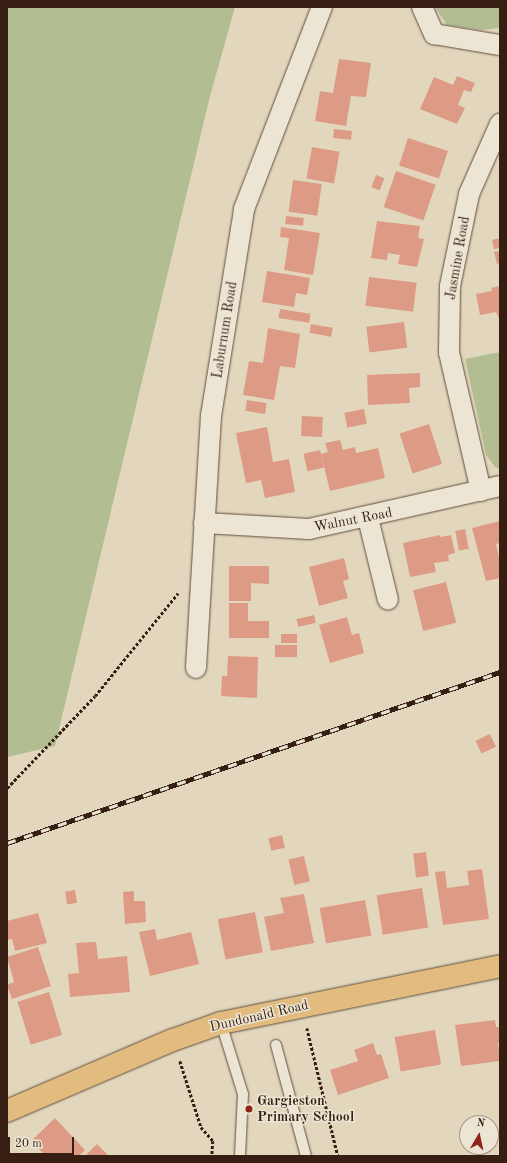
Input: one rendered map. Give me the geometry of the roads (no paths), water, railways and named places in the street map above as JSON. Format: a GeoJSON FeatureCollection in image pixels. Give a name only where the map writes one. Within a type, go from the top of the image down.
{"type":"FeatureCollection","features":[{"type":"Feature","properties":{"kind":"main road","name":"Dundonald Road"},"geometry":{"type":"LineString","coordinates":[[7,1111],[173,1040],[221,1023],[500,966]]}},
{"type":"Feature","properties":{"kind":"street","name":"Laburnum Road"},"geometry":{"type":"LineString","coordinates":[[196,668],[211,416],[244,209],[322,7]]}},
{"type":"Feature","properties":{"kind":"street"},"geometry":{"type":"LineString","coordinates":[[422,7],[434,34],[500,45]]}},
{"type":"Feature","properties":{"kind":"street","name":"Jasmine Road"},"geometry":{"type":"LineString","coordinates":[[491,488],[449,352],[450,286],[469,194],[500,124]]}},
{"type":"Feature","properties":{"kind":"street","name":"Walnut Road"},"geometry":{"type":"LineString","coordinates":[[204,523],[309,529],[368,518],[491,488]]}},
{"type":"Feature","properties":{"kind":"street"},"geometry":{"type":"LineString","coordinates":[[368,518],[388,600]]}},
{"type":"Feature","properties":{"kind":"lane"},"geometry":{"type":"LineString","coordinates":[[221,1023],[243,1094],[240,1156]]}},
{"type":"Feature","properties":{"kind":"lane"},"geometry":{"type":"LineString","coordinates":[[276,1045],[306,1156]]}},
{"type":"Feature","properties":{"kind":"railway"},"geometry":{"type":"LineString","coordinates":[[7,843],[500,672]]}},
{"type":"Feature","properties":{"kind":"place","name":"Gargieston Primary School"},"geometry":{"type":"Point","coordinates":[249,1109]}}]}
